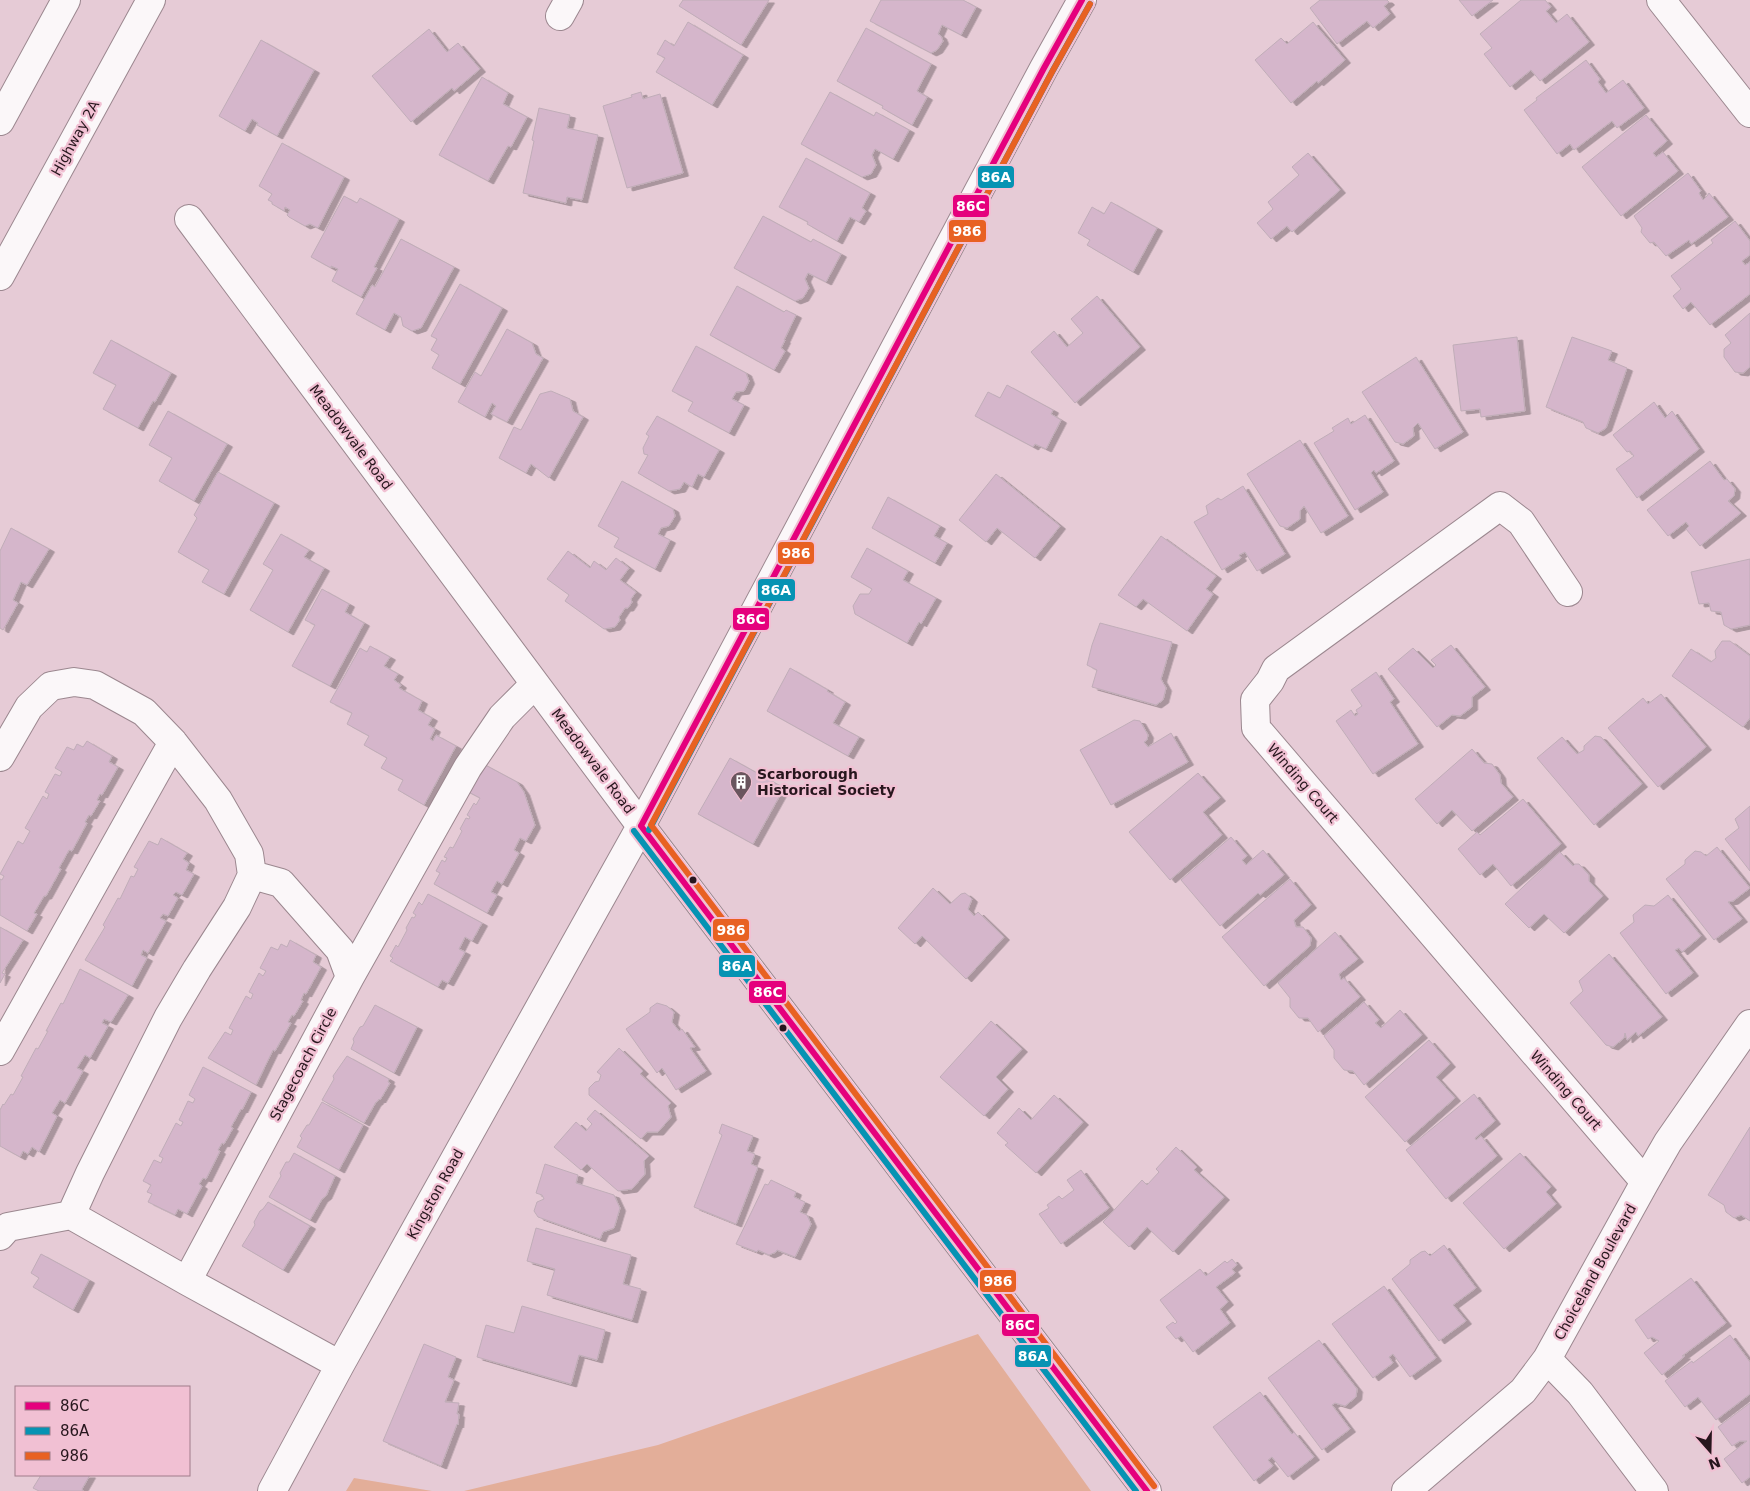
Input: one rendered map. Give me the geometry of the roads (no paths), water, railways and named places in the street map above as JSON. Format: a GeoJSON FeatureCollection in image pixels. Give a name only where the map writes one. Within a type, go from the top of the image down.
{"type":"FeatureCollection","features":[{"type":"Feature","properties":{"kind":"main road"},"geometry":{"type":"LineString","coordinates":[[0,121],[66,0]]}},
{"type":"Feature","properties":{"kind":"main road","name":"Highway 2A"},"geometry":{"type":"LineString","coordinates":[[0,276],[150,0]]}},
{"type":"Feature","properties":{"kind":"main road","name":"Kingston Road"},"geometry":{"type":"LineString","coordinates":[[272,1491],[340,1365],[641,826],[1082,0]]}},
{"type":"Feature","properties":{"kind":"main road"},"geometry":{"type":"LineString","coordinates":[[1661,0],[1750,113]]}},
{"type":"Feature","properties":{"kind":"main road","name":"Meadowvale Road"},"geometry":{"type":"LineString","coordinates":[[189,219],[641,826],[1147,1491]]}},
{"type":"Feature","properties":{"kind":"main road","name":"Winding Court"},"geometry":{"type":"LineString","coordinates":[[1568,592],[1521,522],[1500,506],[1276,669],[1270,681],[1255,700],[1256,728],[1644,1182]]}},
{"type":"Feature","properties":{"kind":"main road"},"geometry":{"type":"LineString","coordinates":[[0,757],[29,708],[51,686],[74,682],[96,685],[144,712],[173,742],[218,800],[249,854],[252,875],[237,907],[168,1018],[90,1172],[71,1215]]}},
{"type":"Feature","properties":{"kind":"main road","name":"Stagecoach Circle"},"geometry":{"type":"LineString","coordinates":[[187,1281],[350,978],[468,767],[502,717],[535,684]]}},
{"type":"Feature","properties":{"kind":"main road"},"geometry":{"type":"LineString","coordinates":[[0,1051],[173,742]]}},
{"type":"Feature","properties":{"kind":"main road"},"geometry":{"type":"LineString","coordinates":[[252,875],[281,883],[340,950],[350,978]]}},
{"type":"Feature","properties":{"kind":"main road","name":"Choiceland Boulevard"},"geometry":{"type":"LineString","coordinates":[[1406,1491],[1523,1391],[1547,1359],[1668,1142],[1750,1024]]}},
{"type":"Feature","properties":{"kind":"main road"},"geometry":{"type":"LineString","coordinates":[[0,1236],[8,1227],[71,1215],[340,1365]]}},
{"type":"Feature","properties":{"kind":"main road"},"geometry":{"type":"LineString","coordinates":[[1547,1359],[1580,1393],[1654,1491]]}},
{"type":"Feature","properties":{"kind":"place","name":"Scarborough Historical Society"},"geometry":{"type":"Point","coordinates":[741,801]}}]}
